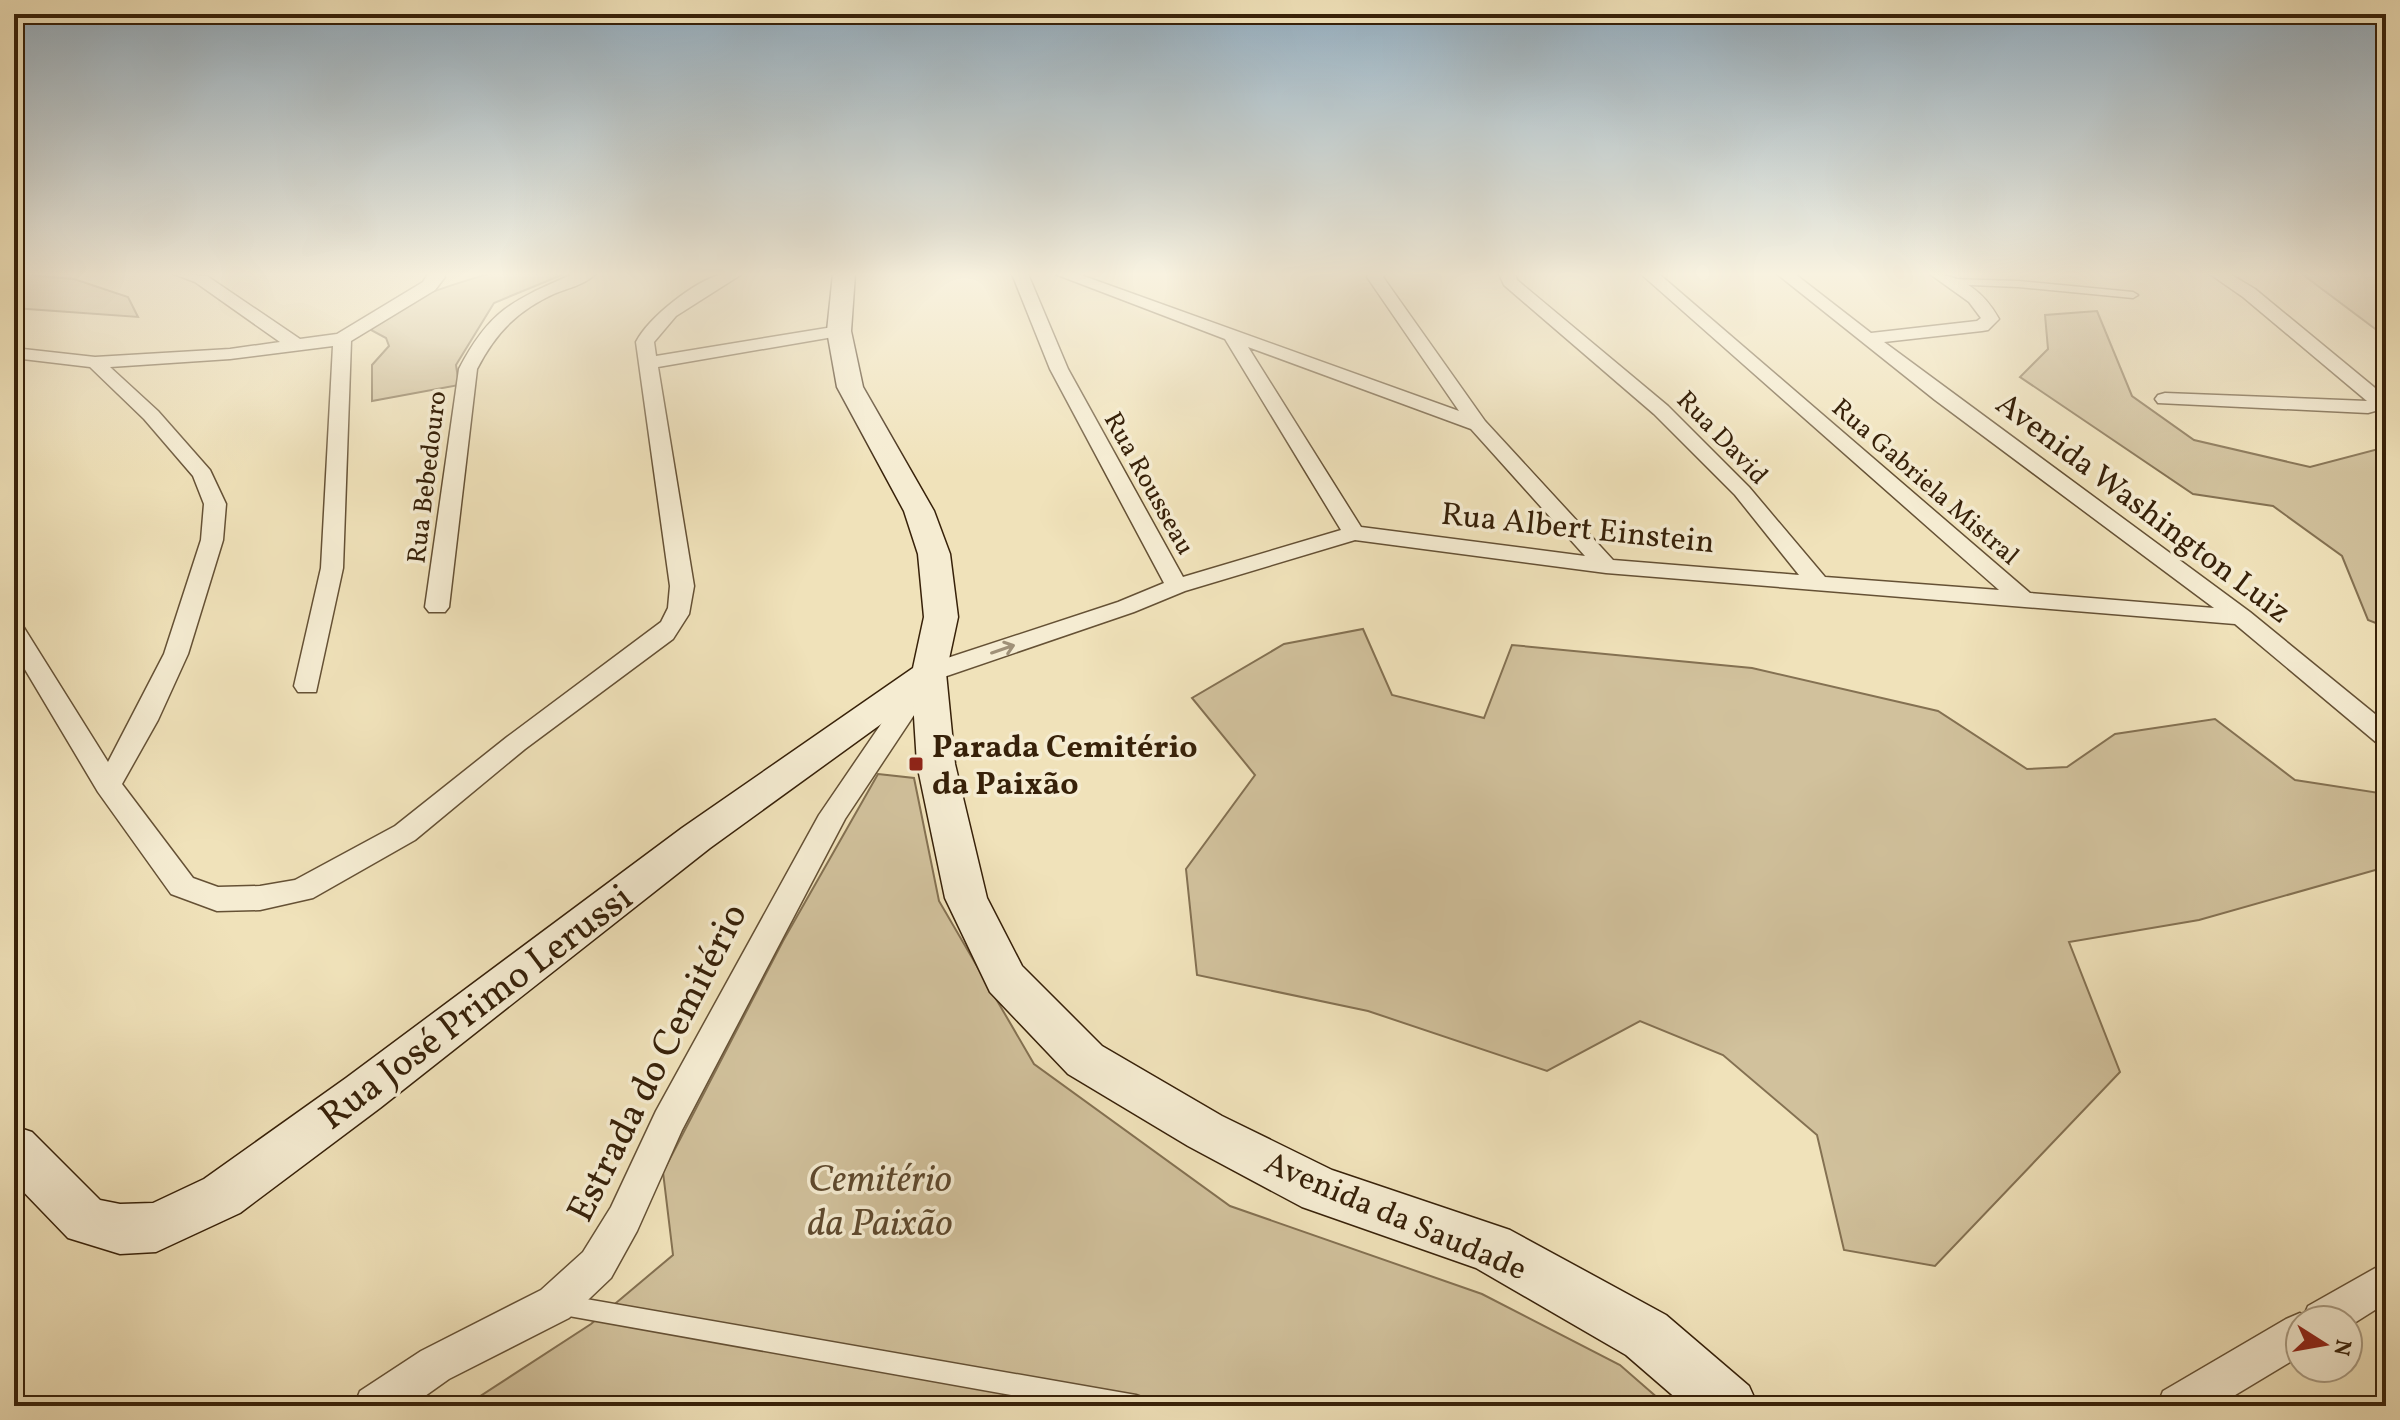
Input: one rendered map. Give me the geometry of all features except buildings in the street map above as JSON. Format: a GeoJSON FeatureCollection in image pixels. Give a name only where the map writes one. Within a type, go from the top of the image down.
{"type":"FeatureCollection","features":[{"type":"Feature","properties":{"kind":"main road","name":"Avenida da Saudade"},"geometry":{"type":"LineString","coordinates":[[841,340],[850,387],[919,511],[934,554],[941,617],[929,673],[936,764],[966,898],[1006,979],[1085,1060],[1205,1131],[1320,1190],[1491,1248],[1646,1335],[1729,1406]]}},
{"type":"Feature","properties":{"kind":"main road","name":"Rua José Primo Lerussi"},"geometry":{"type":"LineString","coordinates":[[14,1148],[86,1221],[108,1226],[156,1227],[222,1196],[363,1093],[696,838],[929,673]]}},
{"type":"Feature","properties":{"kind":"street"},"geometry":{"type":"LineString","coordinates":[[290,340],[298,346]]}},
{"type":"Feature","properties":{"kind":"street"},"geometry":{"type":"LineString","coordinates":[[14,353],[95,362],[230,354],[334,340]]}},
{"type":"Feature","properties":{"kind":"street"},"geometry":{"type":"LineString","coordinates":[[307,686],[332,568],[342,340]]}},
{"type":"Feature","properties":{"kind":"street","name":"Rua Bebedouro"},"geometry":{"type":"LineString","coordinates":[[437,607],[468,369],[481,340]]}},
{"type":"Feature","properties":{"kind":"street"},"geometry":{"type":"LineString","coordinates":[[14,631],[108,785],[182,886],[217,899],[260,898],[302,890],[405,833],[516,743],[664,634],[680,614],[684,600],[646,340]]}},
{"type":"Feature","properties":{"kind":"street"},"geometry":{"type":"LineString","coordinates":[[647,363],[783,340]]}},
{"type":"Feature","properties":{"kind":"street","name":"Rua Rousseau"},"geometry":{"type":"LineString","coordinates":[[1047,340],[1059,369],[1177,586]]}},
{"type":"Feature","properties":{"kind":"street"},"geometry":{"type":"LineString","coordinates":[[1234,340],[1354,533]]}},
{"type":"Feature","properties":{"kind":"street"},"geometry":{"type":"LineString","coordinates":[[1239,340],[1478,425]]}},
{"type":"Feature","properties":{"kind":"street"},"geometry":{"type":"LineString","coordinates":[[1419,340],[1478,425],[1606,566]]}},
{"type":"Feature","properties":{"kind":"street","name":"Rua David"},"geometry":{"type":"LineString","coordinates":[[1580,340],[1661,410],[1742,491],[1820,585]]}},
{"type":"Feature","properties":{"kind":"street","name":"Rua Gabriela Mistral"},"geometry":{"type":"LineString","coordinates":[[1725,340],[2024,600]]}},
{"type":"Feature","properties":{"kind":"street","name":"Avenida Washington Luiz"},"geometry":{"type":"LineString","coordinates":[[1873,340],[1942,396],[2242,617],[2386,737]]}},
{"type":"Feature","properties":{"kind":"street"},"geometry":{"type":"LineString","coordinates":[[2165,399],[2368,407],[2381,403],[2306,340]]}},
{"type":"Feature","properties":{"kind":"street"},"geometry":{"type":"LineString","coordinates":[[95,362],[151,415],[203,474],[215,504],[212,540],[176,654],[145,720],[108,785]]}},
{"type":"Feature","properties":{"kind":"street","name":"Rua Albert Einstein"},"geometry":{"type":"LineString","coordinates":[[929,673],[1126,607],[1177,586],[1354,533],[1606,566],[2242,617]]}},
{"type":"Feature","properties":{"kind":"street","name":"Estrada do Cemitério"},"geometry":{"type":"LineString","coordinates":[[375,1406],[435,1365],[555,1304],[597,1265],[624,1219],[668,1122],[833,815],[929,673]]}},
{"type":"Feature","properties":{"kind":"street"},"geometry":{"type":"LineString","coordinates":[[2348,1304],[2386,1281]]}},
{"type":"Feature","properties":{"kind":"street"},"geometry":{"type":"LineString","coordinates":[[2191,1403],[2284,1343]]}},
{"type":"Feature","properties":{"kind":"lane"},"geometry":{"type":"LineString","coordinates":[[555,1304],[1136,1406]]}},
{"type":"Feature","properties":{"kind":"green space"},"geometry":{"type":"Polygon","coordinates":[[[387,340],[471,340],[456,365],[459,385],[372,401],[372,365],[389,346],[387,340]]]}},
{"type":"Feature","properties":{"kind":"green space"},"geometry":{"type":"Polygon","coordinates":[[[2047,340],[2109,340],[2132,396],[2194,440],[2310,467],[2386,447],[2386,627],[2368,620],[2342,556],[2273,506],[2193,494],[2020,377],[2048,349],[2047,340]]]}},
{"type":"Feature","properties":{"kind":"green space"},"geometry":{"type":"Polygon","coordinates":[[[1363,629],[1392,695],[1484,718],[1512,645],[1752,668],[1938,711],[2027,769],[2067,767],[2115,734],[2215,719],[2295,780],[2386,794],[2386,867],[2199,920],[2069,942],[2120,1072],[1935,1266],[1844,1250],[1817,1135],[1723,1055],[1640,1021],[1547,1071],[1368,1011],[1197,975],[1186,869],[1255,775],[1192,698],[1284,644],[1363,629]]]}},
{"type":"Feature","properties":{"kind":"green space","name":"Cemitério da Paixão"},"geometry":{"type":"Polygon","coordinates":[[[878,774],[914,778],[939,901],[1034,1064],[1230,1206],[1482,1294],[1620,1365],[1667,1406],[465,1406],[591,1324],[673,1255],[663,1172],[783,941],[878,774]]]}},
{"type":"Feature","properties":{"kind":"place","name":"Parada Cemitério da Paixão"},"geometry":{"type":"Point","coordinates":[916,764]}}]}
